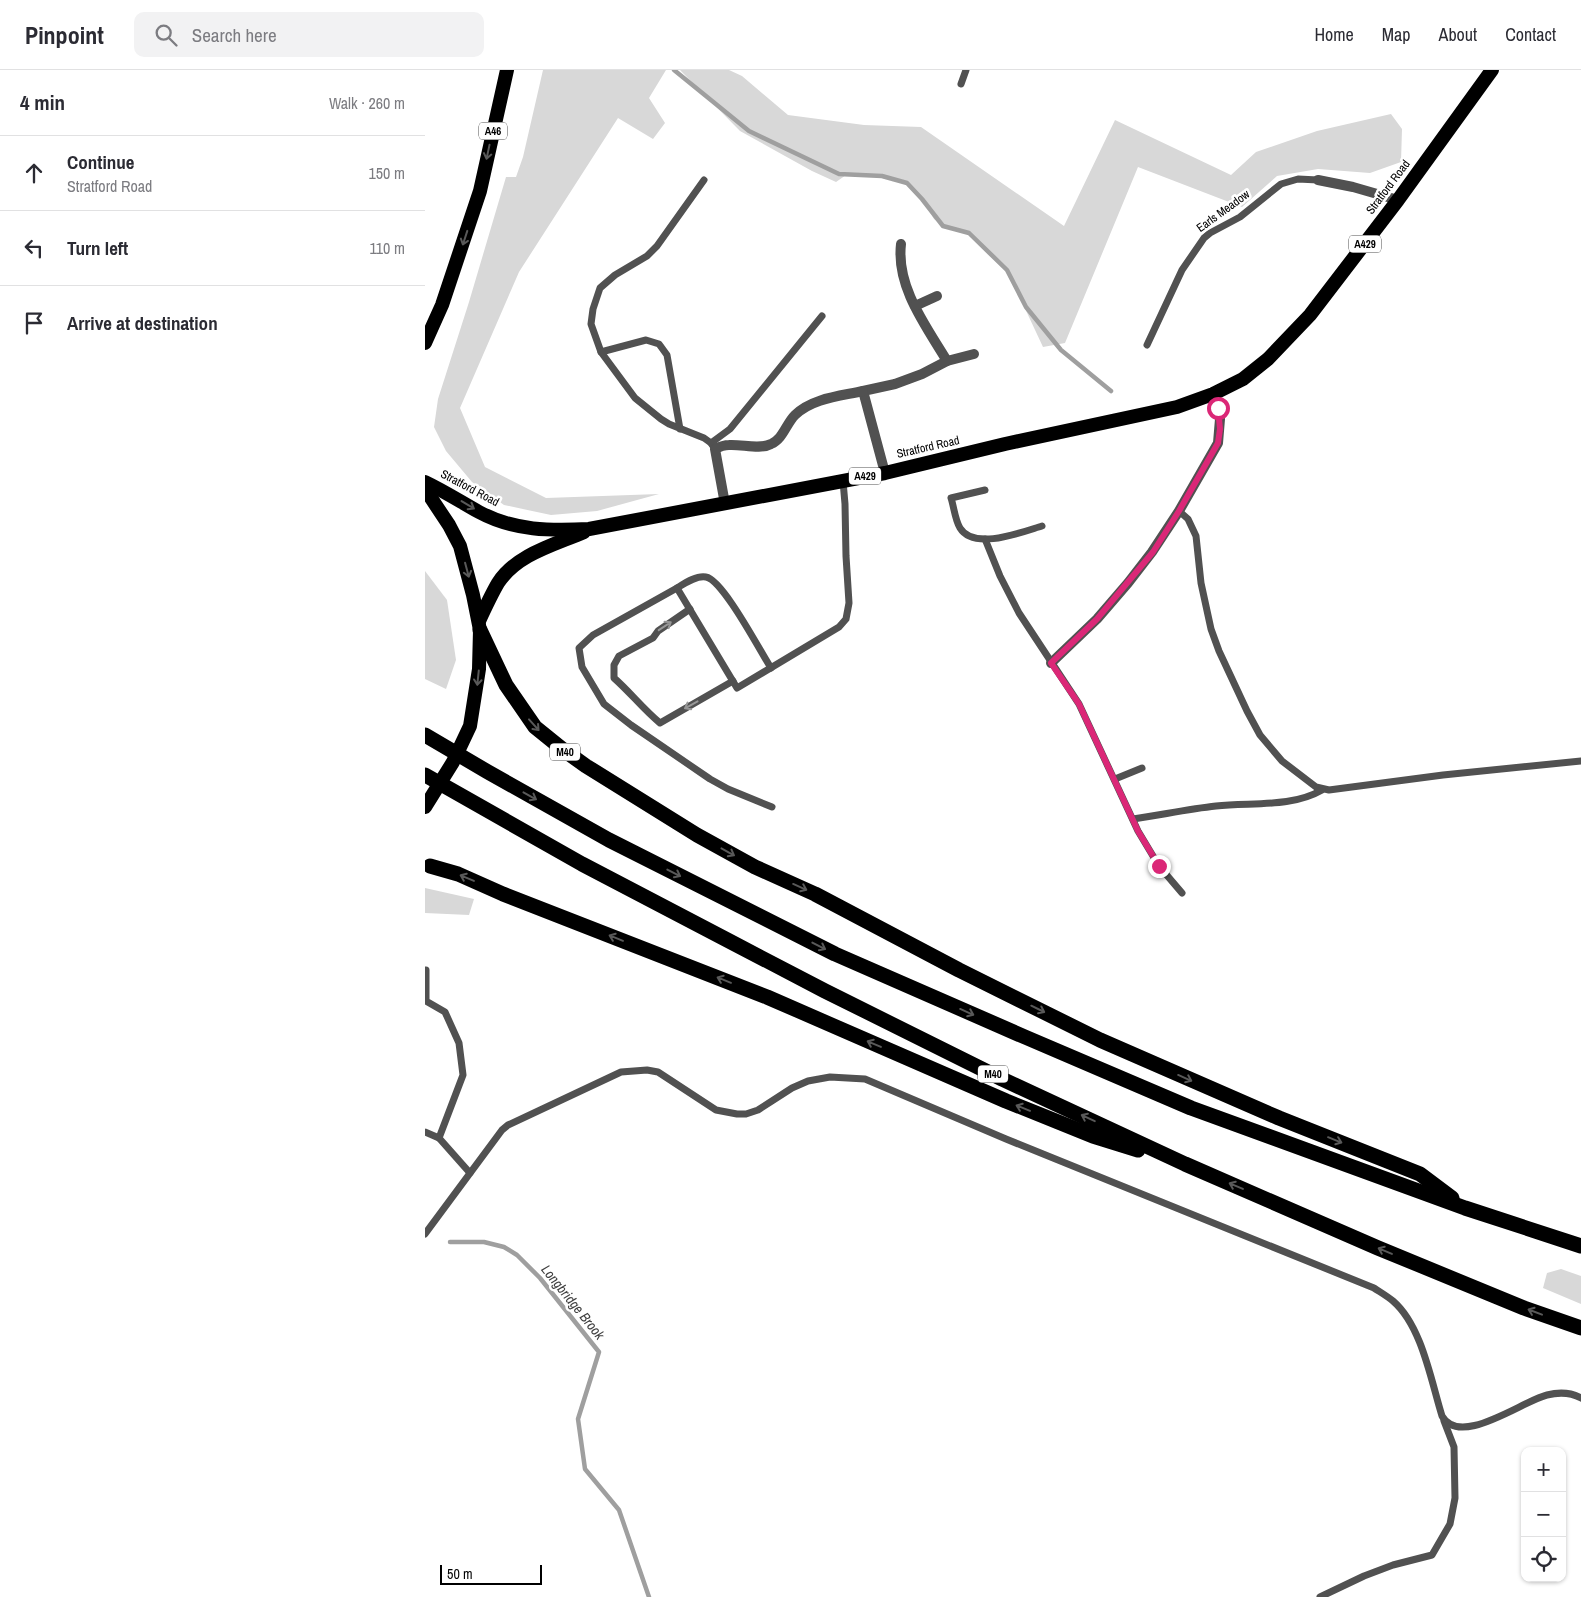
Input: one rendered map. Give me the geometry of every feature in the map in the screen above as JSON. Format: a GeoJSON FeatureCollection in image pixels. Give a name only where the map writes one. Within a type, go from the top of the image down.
{"type":"FeatureCollection","features":[{"type":"Feature","properties":{"kind":"highway","name":"A46"},"geometry":{"type":"LineString","coordinates":[[425,343],[442,304],[480,191],[507,70]]}},
{"type":"Feature","properties":{"kind":"highway","name":"Stratford Road"},"geometry":{"type":"LineString","coordinates":[[425,482],[479,512],[513,525],[549,530],[589,529],[885,472],[1177,407],[1213,394],[1243,379],[1293,334],[1342,274],[1398,200],[1492,70]]}},
{"type":"Feature","properties":{"kind":"highway"},"geometry":{"type":"LineString","coordinates":[[425,489],[449,525],[459,546],[479,625],[478,678],[470,726],[450,768],[425,807]]}},
{"type":"Feature","properties":{"kind":"highway","name":"Stratford Road"},"geometry":{"type":"LineString","coordinates":[[479,625],[499,582],[519,562],[538,551],[589,529]]}},
{"type":"Feature","properties":{"kind":"highway","name":"M40"},"geometry":{"type":"LineString","coordinates":[[479,625],[506,685],[535,727],[561,748],[689,830],[755,867],[815,894],[959,970],[1109,1044],[1271,1115],[1420,1174],[1465,1208]]}},
{"type":"Feature","properties":{"kind":"highway","name":"M40"},"geometry":{"type":"LineString","coordinates":[[425,735],[609,840],[835,954],[1191,1108],[1465,1208],[1581,1246]]}},
{"type":"Feature","properties":{"kind":"highway","name":"M40"},"geometry":{"type":"LineString","coordinates":[[425,775],[582,864],[825,991],[1003,1079],[1185,1164],[1405,1259],[1524,1308],[1581,1328]]}},
{"type":"Feature","properties":{"kind":"highway","name":"M40"},"geometry":{"type":"LineString","coordinates":[[428,866],[458,874],[503,894],[767,997],[1006,1101],[1093,1136],[1185,1164]]}},
{"type":"Feature","properties":{"kind":"street","name":"Earls Meadow"},"geometry":{"type":"LineString","coordinates":[[1318,180],[1353,187],[1398,200]]}},
{"type":"Feature","properties":{"kind":"street"},"geometry":{"type":"LineString","coordinates":[[901,244],[899,256],[902,275],[915,306],[947,361]]}},
{"type":"Feature","properties":{"kind":"street"},"geometry":{"type":"LineString","coordinates":[[915,306],[937,296]]}},
{"type":"Feature","properties":{"kind":"street"},"geometry":{"type":"LineString","coordinates":[[725,504],[713,446],[767,446],[773,444],[780,438],[793,416],[806,406],[895,384],[923,374],[947,361],[974,354]]}},
{"type":"Feature","properties":{"kind":"street"},"geometry":{"type":"LineString","coordinates":[[863,391],[885,472]]}},
{"type":"Feature","properties":{"kind":"street"},"geometry":{"type":"LineString","coordinates":[[1051,663],[1097,619],[1128,583],[1153,552],[1179,511],[1218,443],[1220,419],[1213,394]]}},
{"type":"Feature","properties":{"kind":"lane"},"geometry":{"type":"LineString","coordinates":[[961,84],[967,70]]}},
{"type":"Feature","properties":{"kind":"lane","name":"Earls Meadow"},"geometry":{"type":"LineString","coordinates":[[1147,345],[1182,270],[1204,238],[1240,217],[1281,184],[1298,179],[1318,180]]}},
{"type":"Feature","properties":{"kind":"lane"},"geometry":{"type":"LineString","coordinates":[[704,180],[657,246],[647,256],[615,275],[600,288],[593,309],[591,324],[601,352],[635,398],[661,420],[704,438],[713,446],[730,429],[822,316]]}},
{"type":"Feature","properties":{"kind":"lane"},"geometry":{"type":"LineString","coordinates":[[601,352],[646,340],[659,344],[667,355],[680,429]]}},
{"type":"Feature","properties":{"kind":"lane"},"geometry":{"type":"LineString","coordinates":[[677,588],[737,688],[839,627],[846,619],[849,603],[843,481]]}},
{"type":"Feature","properties":{"kind":"lane"},"geometry":{"type":"LineString","coordinates":[[985,490],[951,498],[960,528],[969,535],[985,539],[1007,536],[1042,526]]}},
{"type":"Feature","properties":{"kind":"lane"},"geometry":{"type":"LineString","coordinates":[[1179,511],[1188,519],[1196,536],[1201,583],[1211,629],[1219,651],[1247,711],[1260,735],[1282,761],[1322,790]]}},
{"type":"Feature","properties":{"kind":"lane"},"geometry":{"type":"LineString","coordinates":[[985,539],[1009,594],[1051,663],[1079,704],[1133,819],[1159,866],[1182,893]]}},
{"type":"Feature","properties":{"kind":"lane"},"geometry":{"type":"LineString","coordinates":[[771,668],[736,610],[714,581],[708,577],[700,576],[593,635],[579,648],[582,667],[604,704],[631,725],[710,779],[727,789],[772,807]]}},
{"type":"Feature","properties":{"kind":"lane"},"geometry":{"type":"LineString","coordinates":[[690,609],[657,631],[653,638],[619,656],[613,665],[614,678],[643,709],[660,723],[733,681]]}},
{"type":"Feature","properties":{"kind":"lane"},"geometry":{"type":"LineString","coordinates":[[1133,819],[1210,806],[1295,800],[1311,796],[1322,790],[1581,761]]}},
{"type":"Feature","properties":{"kind":"lane"},"geometry":{"type":"LineString","coordinates":[[1115,779],[1142,768]]}},
{"type":"Feature","properties":{"kind":"lane"},"geometry":{"type":"LineString","coordinates":[[426,970],[425,1001],[445,1012],[459,1043],[463,1075],[439,1138]]}},
{"type":"Feature","properties":{"kind":"lane"},"geometry":{"type":"LineString","coordinates":[[425,1234],[508,1124],[621,1072],[647,1070],[658,1072],[716,1110],[737,1114],[746,1114],[758,1110],[792,1088],[808,1081],[831,1076],[865,1080],[1374,1288],[1393,1301],[1409,1321],[1422,1352],[1454,1447],[1455,1498],[1449,1524],[1432,1555],[1393,1565],[1364,1576],[1320,1597]]}},
{"type":"Feature","properties":{"kind":"lane"},"geometry":{"type":"LineString","coordinates":[[425,1132],[439,1138],[470,1173]]}},
{"type":"Feature","properties":{"kind":"lane"},"geometry":{"type":"LineString","coordinates":[[1444,1421],[1453,1427],[1465,1428],[1492,1420],[1523,1404],[1547,1395],[1561,1392],[1574,1394],[1581,1398]]}},
{"type":"Feature","properties":{"kind":"shaded area"},"geometry":{"type":"Polygon","coordinates":[[[543,70],[666,70],[649,98],[665,123],[653,139],[618,118],[519,272],[460,408],[485,467],[546,498],[659,494],[597,511],[551,515],[504,505],[472,482],[446,451],[434,427],[438,399],[506,177],[516,177],[523,157],[543,70]]]}},
{"type":"Feature","properties":{"kind":"shaded area"},"geometry":{"type":"Polygon","coordinates":[[[680,70],[729,70],[742,76],[788,115],[864,125],[921,127],[1064,226],[1115,120],[1231,175],[1256,152],[1317,131],[1391,114],[1402,129],[1401,162],[1370,173],[1318,169],[1277,176],[1242,207],[1138,167],[1065,343],[1043,347],[1007,270],[969,233],[943,226],[934,219],[922,199],[907,183],[882,176],[849,173],[836,182],[812,171],[740,131],[680,70]]]}},
{"type":"Feature","properties":{"kind":"shaded area"},"geometry":{"type":"Polygon","coordinates":[[[425,571],[447,600],[456,660],[446,689],[425,679],[425,571]]]}},
{"type":"Feature","properties":{"kind":"shaded area"},"geometry":{"type":"Polygon","coordinates":[[[425,888],[474,899],[469,915],[425,913],[425,888]]]}},
{"type":"Feature","properties":{"kind":"shaded area"},"geometry":{"type":"Polygon","coordinates":[[[1561,1269],[1581,1276],[1581,1304],[1543,1288],[1547,1273],[1561,1269]]]}},
{"type":"Feature","properties":{"kind":"waterway"},"geometry":{"type":"LineString","coordinates":[[674,70],[749,131],[839,174],[882,176],[907,183],[943,226],[969,233],[1007,270],[1026,307],[1061,350],[1111,391]]}},
{"type":"Feature","properties":{"kind":"waterway","name":"Longbridge Brook"},"geometry":{"type":"LineString","coordinates":[[450,1242],[484,1242],[504,1247],[517,1255],[540,1278],[599,1352],[578,1419],[585,1469],[619,1510],[649,1597]]}},
{"type":"Feature","properties":{"kind":"route"},"geometry":{"type":"LineString","coordinates":[[1159,866],[1138,831],[1079,704],[1051,663],[1097,619],[1153,552],[1218,443],[1220,419],[1218,408]]}}]}
